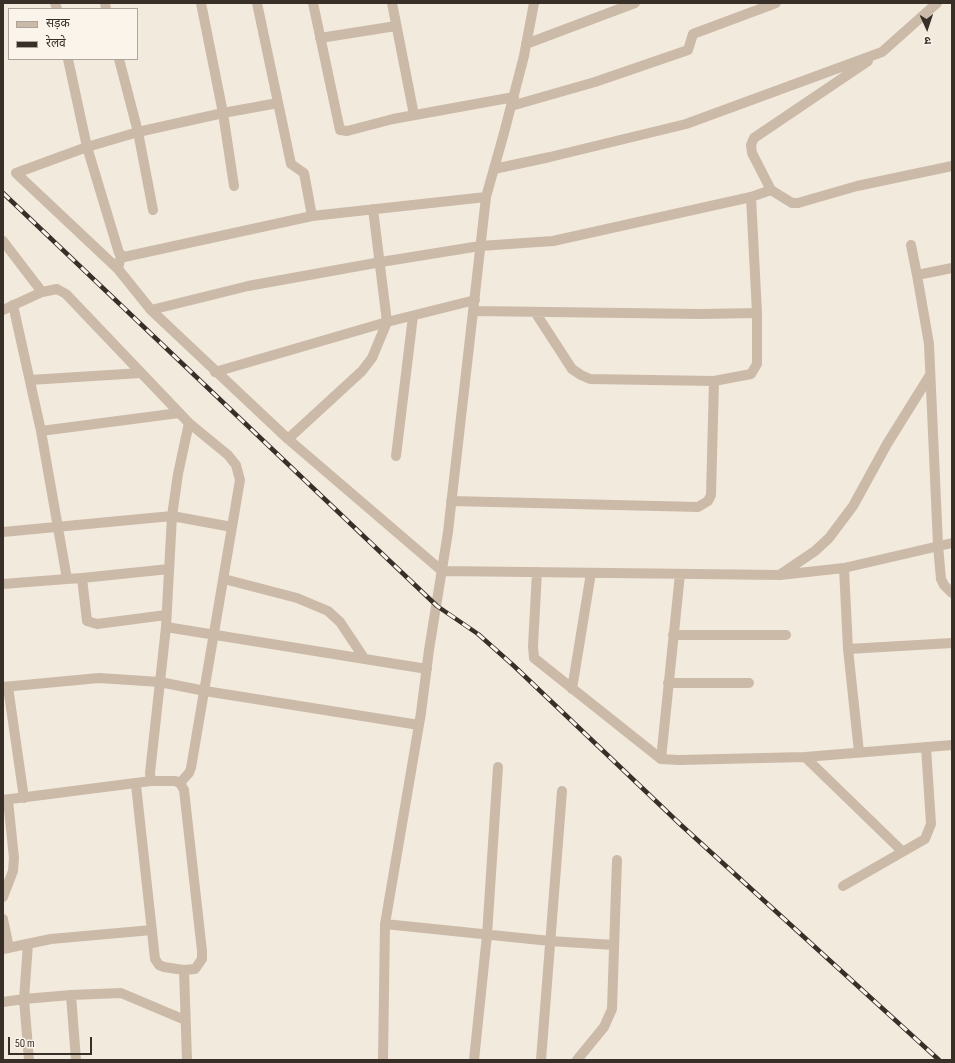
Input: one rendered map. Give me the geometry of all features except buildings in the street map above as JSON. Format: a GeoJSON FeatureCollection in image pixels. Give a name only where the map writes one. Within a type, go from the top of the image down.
{"type":"FeatureCollection","features":[{"type":"Feature","properties":{"kind":"street"},"geometry":{"type":"LineString","coordinates":[[201,3],[234,186]]}},
{"type":"Feature","properties":{"kind":"street"},"geometry":{"type":"LineString","coordinates":[[257,3],[291,164],[304,173],[312,216]]}},
{"type":"Feature","properties":{"kind":"street"},"geometry":{"type":"LineString","coordinates":[[313,3],[340,130],[347,131],[414,115],[512,101],[595,82],[688,50],[694,34],[775,3]]}},
{"type":"Feature","properties":{"kind":"street"},"geometry":{"type":"LineString","coordinates":[[392,3],[414,115]]}},
{"type":"Feature","properties":{"kind":"street"},"geometry":{"type":"LineString","coordinates":[[383,1060],[384,924],[419,725],[442,571],[486,197],[512,101],[534,3]]}},
{"type":"Feature","properties":{"kind":"street"},"geometry":{"type":"LineString","coordinates":[[526,44],[635,3]]}},
{"type":"Feature","properties":{"kind":"street"},"geometry":{"type":"LineString","coordinates":[[937,3],[882,52],[754,138],[751,145],[752,153],[771,190],[792,203],[798,203],[857,186],[952,166]]}},
{"type":"Feature","properties":{"kind":"street"},"geometry":{"type":"LineString","coordinates":[[320,38],[396,26]]}},
{"type":"Feature","properties":{"kind":"street"},"geometry":{"type":"LineString","coordinates":[[494,169],[686,124],[882,52]]}},
{"type":"Feature","properties":{"kind":"street"},"geometry":{"type":"LineString","coordinates":[[68,60],[87,147],[119,253],[121,255],[118,269]]}},
{"type":"Feature","properties":{"kind":"street"},"geometry":{"type":"LineString","coordinates":[[119,60],[138,132],[153,210]]}},
{"type":"Feature","properties":{"kind":"street"},"geometry":{"type":"LineString","coordinates":[[278,103],[222,113],[138,132],[87,147],[16,173],[118,269],[151,310],[215,372],[288,439],[442,571],[780,575],[844,568],[938,545],[952,543]]}},
{"type":"Feature","properties":{"kind":"street"},"geometry":{"type":"LineString","coordinates":[[151,310],[248,286],[380,262],[480,246],[553,241],[751,197],[771,190]]}},
{"type":"Feature","properties":{"kind":"street"},"geometry":{"type":"LineString","coordinates":[[121,255],[129,256],[312,216],[486,197]]}},
{"type":"Feature","properties":{"kind":"street"},"geometry":{"type":"LineString","coordinates":[[535,312],[572,369],[590,379],[714,382],[751,374],[757,364],[757,313],[751,197]]}},
{"type":"Feature","properties":{"kind":"street"},"geometry":{"type":"LineString","coordinates":[[288,439],[362,371],[372,358],[387,322],[373,209]]}},
{"type":"Feature","properties":{"kind":"street"},"geometry":{"type":"LineString","coordinates":[[3,241],[42,292]]}},
{"type":"Feature","properties":{"kind":"street"},"geometry":{"type":"LineString","coordinates":[[911,245],[929,344],[938,545],[941,579],[944,586],[952,594]]}},
{"type":"Feature","properties":{"kind":"street"},"geometry":{"type":"LineString","coordinates":[[917,275],[952,268]]}},
{"type":"Feature","properties":{"kind":"street"},"geometry":{"type":"LineString","coordinates":[[3,310],[42,292],[57,289],[66,294],[179,413],[228,455],[236,464],[240,480],[205,692],[191,768],[189,773],[180,783]]}},
{"type":"Feature","properties":{"kind":"street"},"geometry":{"type":"LineString","coordinates":[[215,372],[387,322],[474,300]]}},
{"type":"Feature","properties":{"kind":"street"},"geometry":{"type":"LineString","coordinates":[[13,305],[41,431],[67,579]]}},
{"type":"Feature","properties":{"kind":"street"},"geometry":{"type":"LineString","coordinates":[[473,311],[701,314],[757,313]]}},
{"type":"Feature","properties":{"kind":"street"},"geometry":{"type":"LineString","coordinates":[[396,456],[413,316]]}},
{"type":"Feature","properties":{"kind":"street"},"geometry":{"type":"LineString","coordinates":[[30,380],[141,373]]}},
{"type":"Feature","properties":{"kind":"street"},"geometry":{"type":"LineString","coordinates":[[780,575],[815,551],[829,538],[853,506],[887,444],[930,375]]}},
{"type":"Feature","properties":{"kind":"street"},"geometry":{"type":"LineString","coordinates":[[451,501],[698,507],[708,501],[712,495],[714,382]]}},
{"type":"Feature","properties":{"kind":"street"},"geometry":{"type":"LineString","coordinates":[[41,431],[179,413]]}},
{"type":"Feature","properties":{"kind":"street"},"geometry":{"type":"LineString","coordinates":[[151,781],[150,773],[166,627],[172,516],[178,474],[189,423]]}},
{"type":"Feature","properties":{"kind":"street"},"geometry":{"type":"LineString","coordinates":[[3,532],[172,516],[232,527]]}},
{"type":"Feature","properties":{"kind":"street"},"geometry":{"type":"LineString","coordinates":[[844,568],[848,649],[859,752]]}},
{"type":"Feature","properties":{"kind":"street"},"geometry":{"type":"LineString","coordinates":[[3,584],[168,569]]}},
{"type":"Feature","properties":{"kind":"street"},"geometry":{"type":"LineString","coordinates":[[537,572],[532,646],[534,658],[661,759],[679,760],[805,757],[952,745]]}},
{"type":"Feature","properties":{"kind":"street"},"geometry":{"type":"LineString","coordinates":[[572,689],[591,573]]}},
{"type":"Feature","properties":{"kind":"street"},"geometry":{"type":"LineString","coordinates":[[661,759],[680,574]]}},
{"type":"Feature","properties":{"kind":"street"},"geometry":{"type":"LineString","coordinates":[[82,578],[87,621],[91,623],[97,624],[166,615]]}},
{"type":"Feature","properties":{"kind":"street"},"geometry":{"type":"LineString","coordinates":[[224,579],[297,598],[328,611],[340,622],[364,658]]}},
{"type":"Feature","properties":{"kind":"street"},"geometry":{"type":"LineString","coordinates":[[166,627],[215,633],[427,669]]}},
{"type":"Feature","properties":{"kind":"street"},"geometry":{"type":"LineString","coordinates":[[673,635],[786,635]]}},
{"type":"Feature","properties":{"kind":"street"},"geometry":{"type":"LineString","coordinates":[[848,649],[952,643]]}},
{"type":"Feature","properties":{"kind":"street"},"geometry":{"type":"LineString","coordinates":[[24,798],[5,687],[99,678],[160,682],[205,692],[419,725]]}},
{"type":"Feature","properties":{"kind":"street"},"geometry":{"type":"LineString","coordinates":[[668,683],[749,683]]}},
{"type":"Feature","properties":{"kind":"street"},"geometry":{"type":"LineString","coordinates":[[843,886],[925,839],[930,830],[926,747]]}},
{"type":"Feature","properties":{"kind":"street"},"geometry":{"type":"LineString","coordinates":[[805,757],[902,851]]}},
{"type":"Feature","properties":{"kind":"street"},"geometry":{"type":"LineString","coordinates":[[474,1060],[487,935],[498,766]]}},
{"type":"Feature","properties":{"kind":"street"},"geometry":{"type":"LineString","coordinates":[[3,897],[13,871],[14,858],[6,800],[136,785],[151,781],[180,783]]}},
{"type":"Feature","properties":{"kind":"street"},"geometry":{"type":"LineString","coordinates":[[136,785],[155,959],[159,965],[184,970],[195,969],[202,959],[202,951],[184,790],[180,783]]}},
{"type":"Feature","properties":{"kind":"street"},"geometry":{"type":"LineString","coordinates":[[541,1060],[562,791]]}},
{"type":"Feature","properties":{"kind":"street"},"geometry":{"type":"LineString","coordinates":[[577,1060],[608,1020],[612,1009],[617,860]]}},
{"type":"Feature","properties":{"kind":"street"},"geometry":{"type":"LineString","coordinates":[[3,918],[6,949],[51,939],[152,930]]}},
{"type":"Feature","properties":{"kind":"street"},"geometry":{"type":"LineString","coordinates":[[384,924],[550,941],[614,945]]}},
{"type":"Feature","properties":{"kind":"street"},"geometry":{"type":"LineString","coordinates":[[28,944],[24,999],[29,1060]]}},
{"type":"Feature","properties":{"kind":"street"},"geometry":{"type":"LineString","coordinates":[[184,970],[187,1060]]}},
{"type":"Feature","properties":{"kind":"street"},"geometry":{"type":"LineString","coordinates":[[3,1002],[71,994],[121,993],[185,1020]]}},
{"type":"Feature","properties":{"kind":"street"},"geometry":{"type":"LineString","coordinates":[[71,994],[76,1060]]}},
{"type":"Feature","properties":{"kind":"railway"},"geometry":{"type":"LineString","coordinates":[[3,193],[437,606],[478,634],[514,666],[681,825],[939,1060]]}}]}
